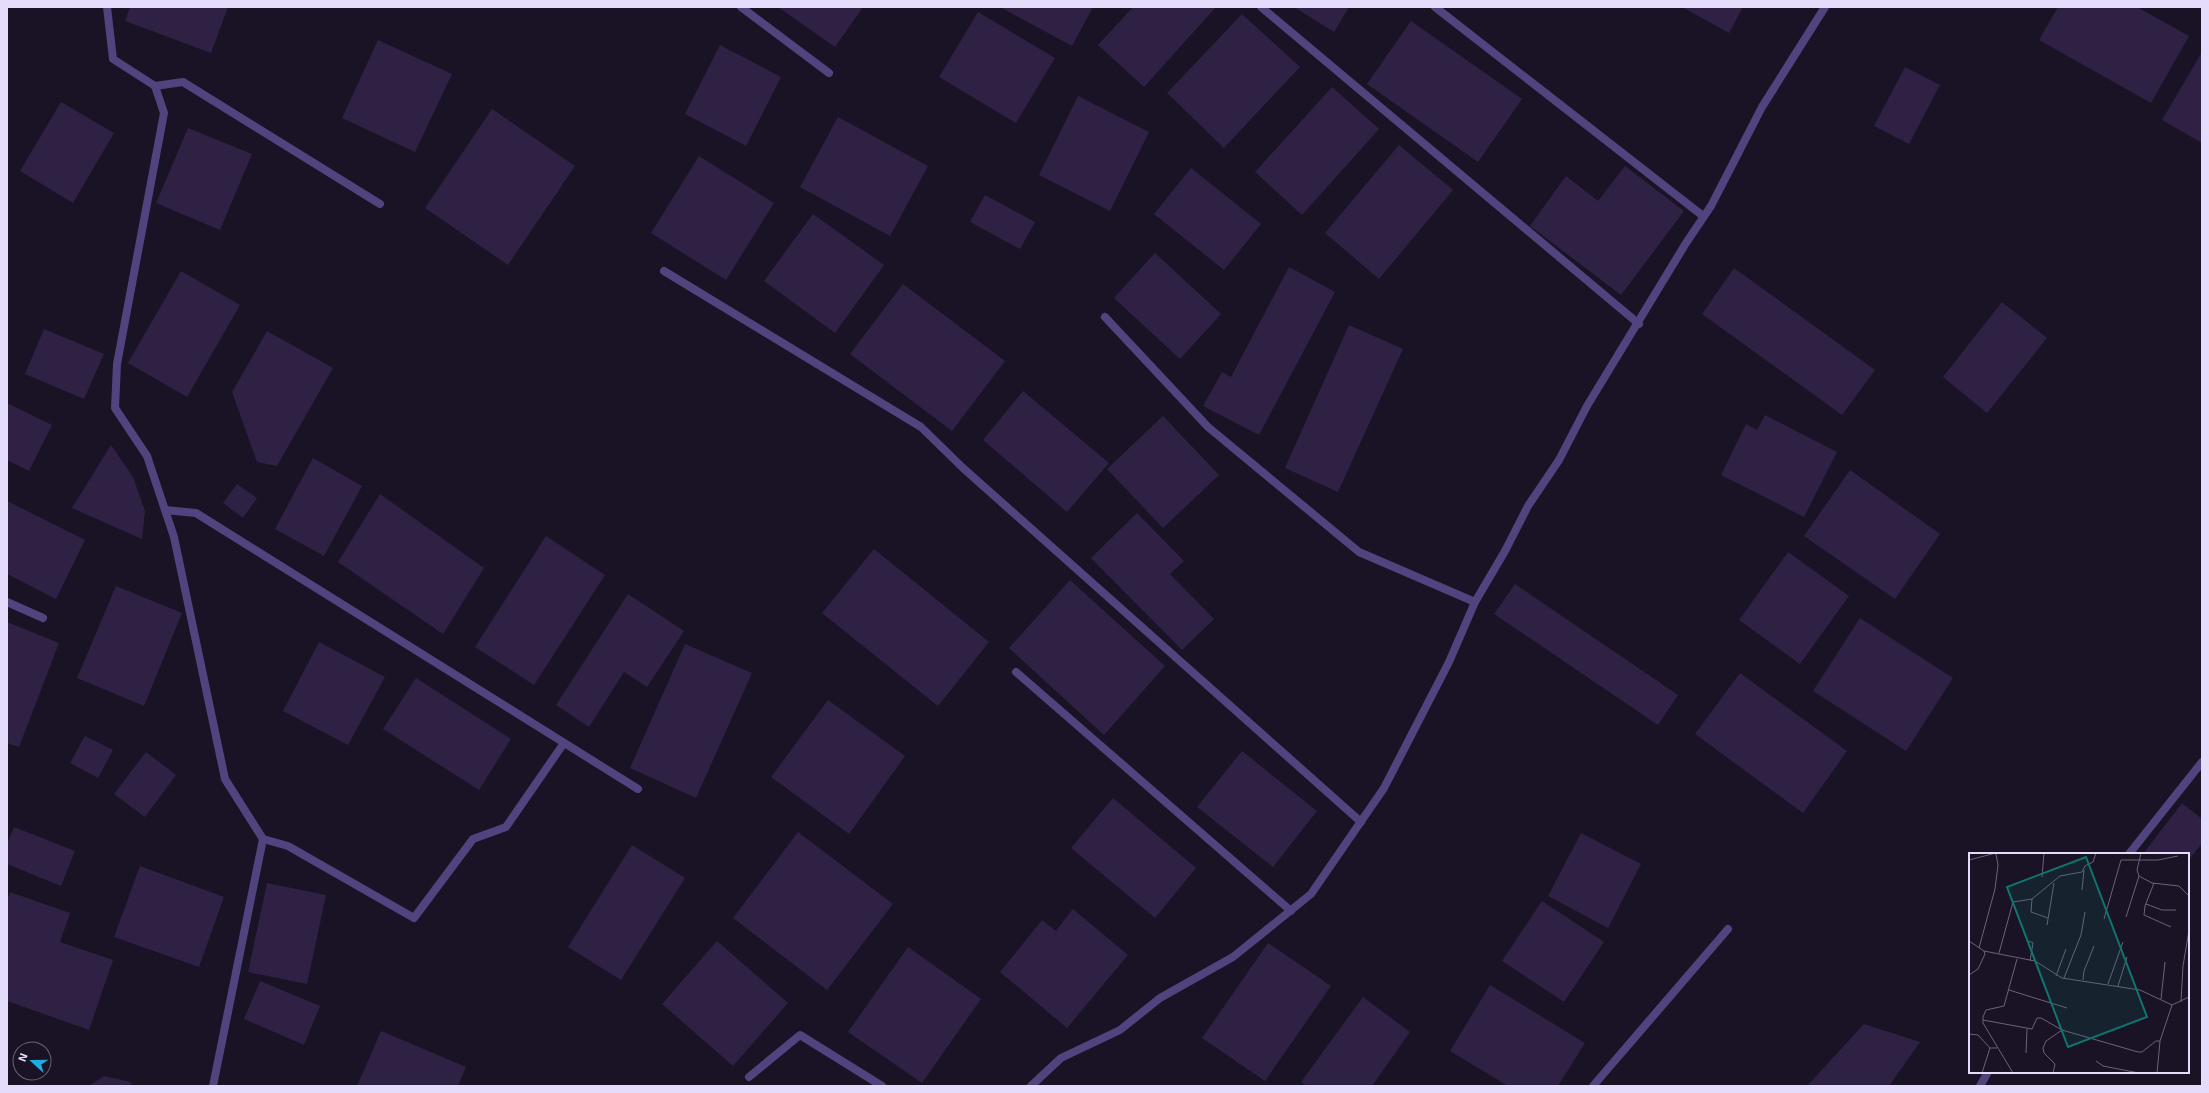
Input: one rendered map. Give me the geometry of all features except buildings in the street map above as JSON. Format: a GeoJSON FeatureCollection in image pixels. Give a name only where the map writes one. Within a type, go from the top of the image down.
{"type":"FeatureCollection","features":[{"type":"Feature","properties":{"kind":"street"},"geometry":{"type":"LineString","coordinates":[[107,7],[113,59],[155,86],[164,113],[117,364],[115,408],[147,456],[174,537],[225,779],[263,839],[288,846],[414,918],[473,839],[506,827],[564,743]]}},
{"type":"Feature","properties":{"kind":"street"},"geometry":{"type":"LineString","coordinates":[[741,7],[829,73]]}},
{"type":"Feature","properties":{"kind":"street"},"geometry":{"type":"LineString","coordinates":[[1261,7],[1639,324]]}},
{"type":"Feature","properties":{"kind":"street"},"geometry":{"type":"LineString","coordinates":[[1435,7],[1703,216]]}},
{"type":"Feature","properties":{"kind":"street"},"geometry":{"type":"LineString","coordinates":[[1031,1086],[1061,1058],[1120,1030],[1160,998],[1200,977],[1233,957],[1311,894],[1384,788],[1449,662],[1475,602],[1505,551],[1528,506],[1559,460],[1588,406],[1703,216],[1762,107],[1825,7]]}},
{"type":"Feature","properties":{"kind":"street"},"geometry":{"type":"LineString","coordinates":[[155,86],[182,82],[380,204]]}},
{"type":"Feature","properties":{"kind":"street"},"geometry":{"type":"LineString","coordinates":[[664,272],[921,427],[963,468],[1361,822]]}},
{"type":"Feature","properties":{"kind":"street"},"geometry":{"type":"LineString","coordinates":[[1105,317],[1208,427],[1360,552],[1475,602]]}},
{"type":"Feature","properties":{"kind":"street"},"geometry":{"type":"LineString","coordinates":[[165,510],[196,513],[638,789]]}},
{"type":"Feature","properties":{"kind":"street"},"geometry":{"type":"LineString","coordinates":[[7,602],[43,618]]}},
{"type":"Feature","properties":{"kind":"street"},"geometry":{"type":"LineString","coordinates":[[1016,672],[1291,911]]}},
{"type":"Feature","properties":{"kind":"street"},"geometry":{"type":"LineString","coordinates":[[2130,853],[2202,762]]}},
{"type":"Feature","properties":{"kind":"street"},"geometry":{"type":"LineString","coordinates":[[213,1086],[263,839]]}},
{"type":"Feature","properties":{"kind":"street"},"geometry":{"type":"LineString","coordinates":[[1594,1086],[1728,929]]}},
{"type":"Feature","properties":{"kind":"street"},"geometry":{"type":"LineString","coordinates":[[749,1077],[800,1035],[882,1086]]}},
{"type":"Feature","properties":{"kind":"street"},"geometry":{"type":"LineString","coordinates":[[1980,1086],[1987,1073]]}}]}
